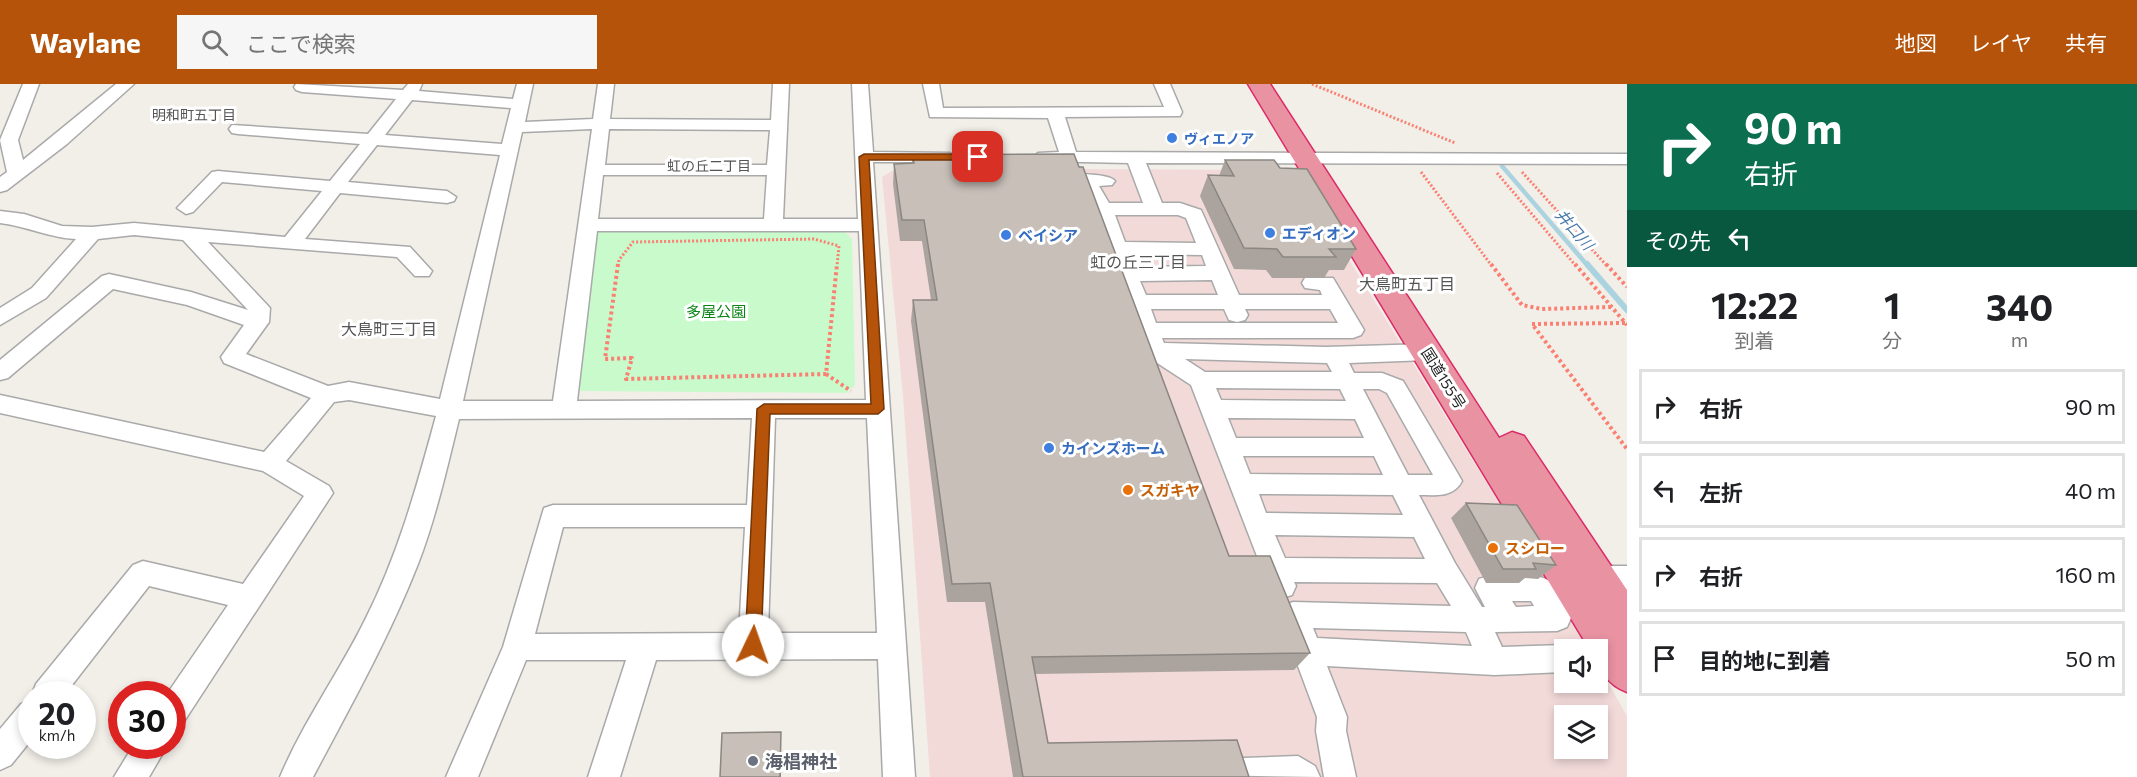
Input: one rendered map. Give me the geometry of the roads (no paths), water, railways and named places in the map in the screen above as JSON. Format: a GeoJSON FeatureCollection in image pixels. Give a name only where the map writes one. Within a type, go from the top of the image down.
{"type":"FeatureCollection","features":[{"type":"Feature","properties":{"kind":"highway","name":"国道155号"},"geometry":{"type":"LineString","coordinates":[[1259,84],[1314,157],[1612,578],[1627,623]]}},
{"type":"Feature","properties":{"kind":"highway","name":"国道155号"},"geometry":{"type":"LineString","coordinates":[[1277,84],[1314,157],[1614,663]]}},
{"type":"Feature","properties":{"kind":"street"},"geometry":{"type":"LineString","coordinates":[[16,171],[9,140],[31,84]]}},
{"type":"Feature","properties":{"kind":"street"},"geometry":{"type":"LineString","coordinates":[[0,186],[16,171],[61,140],[126,84]]}},
{"type":"Feature","properties":{"kind":"street"},"geometry":{"type":"LineString","coordinates":[[296,777],[376,628],[404,564],[424,509],[525,84]]}},
{"type":"Feature","properties":{"kind":"street"},"geometry":{"type":"LineString","coordinates":[[564,409],[606,84]]}},
{"type":"Feature","properties":{"kind":"street"},"geometry":{"type":"LineString","coordinates":[[773,225],[781,84]]}},
{"type":"Feature","properties":{"kind":"street"},"geometry":{"type":"LineString","coordinates":[[860,84],[899,777]]}},
{"type":"Feature","properties":{"kind":"street"},"geometry":{"type":"LineString","coordinates":[[931,84],[936,113],[1174,112],[1162,84]]}},
{"type":"Feature","properties":{"kind":"street"},"geometry":{"type":"LineString","coordinates":[[302,87],[411,90],[520,104]]}},
{"type":"Feature","properties":{"kind":"street"},"geometry":{"type":"LineString","coordinates":[[290,244],[411,90]]}},
{"type":"Feature","properties":{"kind":"street"},"geometry":{"type":"LineString","coordinates":[[1054,112],[1073,169],[1088,183],[1106,216],[1153,341],[1201,380],[1332,717],[1331,731],[1340,777]]}},
{"type":"Feature","properties":{"kind":"street"},"geometry":{"type":"LineString","coordinates":[[515,127],[601,124],[778,125]]}},
{"type":"Feature","properties":{"kind":"street"},"geometry":{"type":"LineString","coordinates":[[238,129],[510,150]]}},
{"type":"Feature","properties":{"kind":"street"},"geometry":{"type":"LineString","coordinates":[[864,157],[967,157]]}},
{"type":"Feature","properties":{"kind":"street"},"geometry":{"type":"LineString","coordinates":[[1073,169],[1102,157],[1627,159]]}},
{"type":"Feature","properties":{"kind":"street"},"geometry":{"type":"LineString","coordinates":[[1102,157],[1109,177],[1106,181],[1106,216]]}},
{"type":"Feature","properties":{"kind":"street"},"geometry":{"type":"LineString","coordinates":[[1135,157],[1154,208]]}},
{"type":"Feature","properties":{"kind":"street"},"geometry":{"type":"LineString","coordinates":[[1026,169],[1073,169],[1106,181]]}},
{"type":"Feature","properties":{"kind":"street"},"geometry":{"type":"LineString","coordinates":[[595,170],[776,171]]}},
{"type":"Feature","properties":{"kind":"street"},"geometry":{"type":"LineString","coordinates":[[186,208],[218,176],[447,197]]}},
{"type":"Feature","properties":{"kind":"street"},"geometry":{"type":"LineString","coordinates":[[1106,216],[1154,208],[1180,209],[1194,214],[1253,351]]}},
{"type":"Feature","properties":{"kind":"street"},"geometry":{"type":"LineString","coordinates":[[1106,216],[1199,226]]}},
{"type":"Feature","properties":{"kind":"street"},"geometry":{"type":"LineString","coordinates":[[0,217],[24,220],[61,232],[92,233],[134,229],[290,244],[403,251],[422,271]]}},
{"type":"Feature","properties":{"kind":"street"},"geometry":{"type":"LineString","coordinates":[[588,225],[867,225]]}},
{"type":"Feature","properties":{"kind":"street"},"geometry":{"type":"LineString","coordinates":[[0,318],[39,293],[92,233]]}},
{"type":"Feature","properties":{"kind":"street"},"geometry":{"type":"LineString","coordinates":[[188,233],[259,308],[258,322],[231,357],[327,395],[349,391],[449,410],[878,409]]}},
{"type":"Feature","properties":{"kind":"street"},"geometry":{"type":"LineString","coordinates":[[1118,249],[1209,249]]}},
{"type":"Feature","properties":{"kind":"street"},"geometry":{"type":"LineString","coordinates":[[1127,274],[1220,273]]}},
{"type":"Feature","properties":{"kind":"street"},"geometry":{"type":"LineString","coordinates":[[0,372],[109,281],[191,299],[258,322]]}},
{"type":"Feature","properties":{"kind":"street"},"geometry":{"type":"LineString","coordinates":[[1153,341],[1244,331],[1353,330],[1326,283],[1312,283]]}},
{"type":"Feature","properties":{"kind":"street"},"geometry":{"type":"LineString","coordinates":[[1138,302],[1337,302]]}},
{"type":"Feature","properties":{"kind":"street"},"geometry":{"type":"LineString","coordinates":[[1153,341],[1334,356],[1428,352]]}},
{"type":"Feature","properties":{"kind":"street"},"geometry":{"type":"LineString","coordinates":[[1334,356],[1444,571],[1474,619],[1494,661]]}},
{"type":"Feature","properties":{"kind":"street"},"geometry":{"type":"LineString","coordinates":[[1201,380],[1382,381],[1395,387],[1449,481],[1444,485],[1400,486],[1242,484]]}},
{"type":"Feature","properties":{"kind":"street"},"geometry":{"type":"LineString","coordinates":[[269,463],[327,395]]}},
{"type":"Feature","properties":{"kind":"street"},"geometry":{"type":"LineString","coordinates":[[0,404],[269,463],[321,493],[186,692]]}},
{"type":"Feature","properties":{"kind":"street"},"geometry":{"type":"LineString","coordinates":[[753,645],[764,409]]}},
{"type":"Feature","properties":{"kind":"street"},"geometry":{"type":"LineString","coordinates":[[1213,409],[1361,411]]}},
{"type":"Feature","properties":{"kind":"street"},"geometry":{"type":"LineString","coordinates":[[1228,447],[1380,447]]}},
{"type":"Feature","properties":{"kind":"street"},"geometry":{"type":"LineString","coordinates":[[462,777],[517,647],[553,516],[759,516]]}},
{"type":"Feature","properties":{"kind":"street"},"geometry":{"type":"LineString","coordinates":[[1258,524],[1421,526]]}},
{"type":"Feature","properties":{"kind":"street"},"geometry":{"type":"LineString","coordinates":[[1276,570],[1444,571]]}},
{"type":"Feature","properties":{"kind":"street"},"geometry":{"type":"LineString","coordinates":[[57,681],[143,573],[250,598]]}},
{"type":"Feature","properties":{"kind":"street"},"geometry":{"type":"LineString","coordinates":[[1293,615],[1509,620]]}},
{"type":"Feature","properties":{"kind":"street"},"geometry":{"type":"LineString","coordinates":[[517,647],[893,646]]}},
{"type":"Feature","properties":{"kind":"street"},"geometry":{"type":"LineString","coordinates":[[604,777],[645,647]]}},
{"type":"Feature","properties":{"kind":"street"},"geometry":{"type":"LineString","coordinates":[[1308,651],[1494,661],[1554,659]]}},
{"type":"Feature","properties":{"kind":"street"},"geometry":{"type":"LineString","coordinates":[[0,754],[18,732]]}},
{"type":"Feature","properties":{"kind":"street"},"geometry":{"type":"LineString","coordinates":[[129,777],[142,759]]}},
{"type":"Feature","properties":{"kind":"street"},"geometry":{"type":"LineString","coordinates":[[1195,775],[1298,772],[1304,777]]}},
{"type":"Feature","properties":{"kind":"waterway","name":"井口川"},"geometry":{"type":"LineString","coordinates":[[1502,166],[1588,266]]}},
{"type":"Feature","properties":{"kind":"waterway","name":"井口川"},"geometry":{"type":"LineString","coordinates":[[1587,264],[1627,310]]}},
{"type":"Feature","properties":{"kind":"place","name":"ヴィエノア"},"geometry":{"type":"Point","coordinates":[1172,138]}},
{"type":"Feature","properties":{"kind":"place","name":"エディオン"},"geometry":{"type":"Point","coordinates":[1270,233]}},
{"type":"Feature","properties":{"kind":"place","name":"ベイシア"},"geometry":{"type":"Point","coordinates":[1006,235]}},
{"type":"Feature","properties":{"kind":"place","name":"カインズホーム"},"geometry":{"type":"Point","coordinates":[1049,448]}},
{"type":"Feature","properties":{"kind":"place","name":"スガキヤ"},"geometry":{"type":"Point","coordinates":[1128,490]}},
{"type":"Feature","properties":{"kind":"place","name":"スシロー"},"geometry":{"type":"Point","coordinates":[1493,548]}},
{"type":"Feature","properties":{"kind":"place","name":"海椙神社"},"geometry":{"type":"Point","coordinates":[753,761]}},
{"type":"Feature","properties":{"kind":"district","name":"明和町五丁目"},"geometry":{"type":"Point","coordinates":[194,114]}},
{"type":"Feature","properties":{"kind":"district","name":"虹の丘二丁目"},"geometry":{"type":"Point","coordinates":[709,165]}},
{"type":"Feature","properties":{"kind":"district","name":"虹の丘三丁目"},"geometry":{"type":"Point","coordinates":[1138,261]}},
{"type":"Feature","properties":{"kind":"district","name":"大鳥町五丁目"},"geometry":{"type":"Point","coordinates":[1407,283]}},
{"type":"Feature","properties":{"kind":"district","name":"大鳥町三丁目"},"geometry":{"type":"Point","coordinates":[389,328]}},
{"type":"Feature","properties":{"kind":"park label","name":"多屋公園"},"geometry":{"type":"Point","coordinates":[716,311]}}]}
